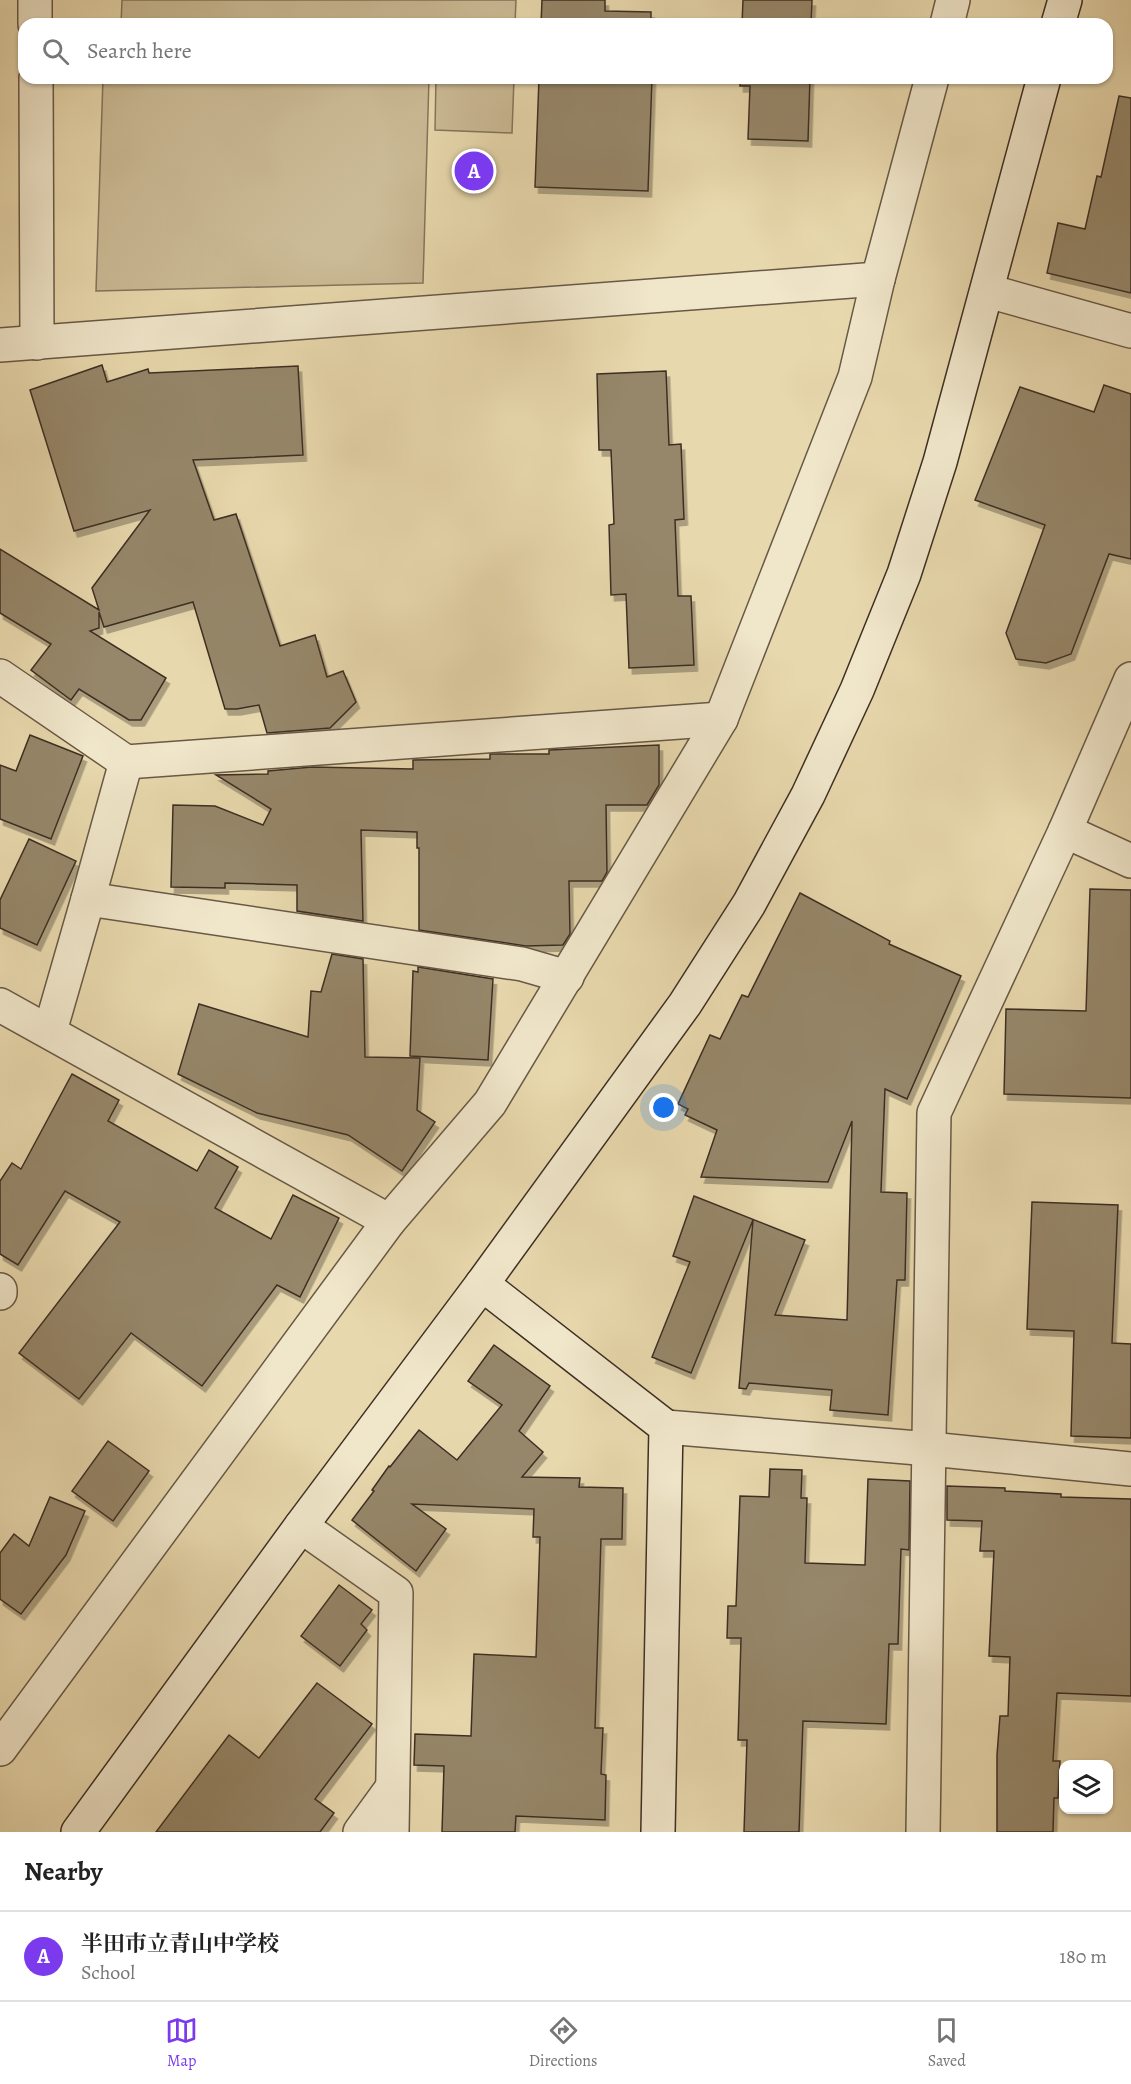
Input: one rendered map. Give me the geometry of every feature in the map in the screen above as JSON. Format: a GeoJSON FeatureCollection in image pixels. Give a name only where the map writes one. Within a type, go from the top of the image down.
{"type":"FeatureCollection","features":[{"type":"Feature","properties":{"kind":"street"},"geometry":{"type":"LineString","coordinates":[[35,0],[35,18]]}},
{"type":"Feature","properties":{"kind":"street"},"geometry":{"type":"LineString","coordinates":[[948,18],[953,0]]}},
{"type":"Feature","properties":{"kind":"street"},"geometry":{"type":"LineString","coordinates":[[1060,18],[1065,0]]}},
{"type":"Feature","properties":{"kind":"street"},"geometry":{"type":"LineString","coordinates":[[36,84],[37,343]]}},
{"type":"Feature","properties":{"kind":"street"},"geometry":{"type":"LineString","coordinates":[[0,1749],[389,1221],[490,1103],[721,719],[855,377],[878,279],[930,84]]}},
{"type":"Feature","properties":{"kind":"street"},"geometry":{"type":"LineString","coordinates":[[78,1832],[301,1526],[482,1284],[685,1004],[749,904],[808,795],[857,690],[904,574],[940,462],[1042,84]]}},
{"type":"Feature","properties":{"kind":"street"},"geometry":{"type":"LineString","coordinates":[[0,345],[878,279]]}},
{"type":"Feature","properties":{"kind":"street"},"geometry":{"type":"LineString","coordinates":[[988,291],[1131,331]]}},
{"type":"Feature","properties":{"kind":"street"},"geometry":{"type":"LineString","coordinates":[[0,676],[126,762],[721,719]]}},
{"type":"Feature","properties":{"kind":"street"},"geometry":{"type":"LineString","coordinates":[[923,1832],[934,1113],[1065,831],[1131,679]]}},
{"type":"Feature","properties":{"kind":"street"},"geometry":{"type":"LineString","coordinates":[[50,1031],[126,762]]}},
{"type":"Feature","properties":{"kind":"street"},"geometry":{"type":"LineString","coordinates":[[1065,831],[1131,861]]}},
{"type":"Feature","properties":{"kind":"street"},"geometry":{"type":"LineString","coordinates":[[88,899],[522,964],[567,978]]}},
{"type":"Feature","properties":{"kind":"street"},"geometry":{"type":"LineString","coordinates":[[0,1005],[389,1221]]}},
{"type":"Feature","properties":{"kind":"street"},"geometry":{"type":"LineString","coordinates":[[482,1284],[666,1427],[930,1449],[1131,1469]]}},
{"type":"Feature","properties":{"kind":"street"},"geometry":{"type":"LineString","coordinates":[[658,1832],[666,1427]]}},
{"type":"Feature","properties":{"kind":"street"},"geometry":{"type":"LineString","coordinates":[[301,1526],[396,1593],[392,1832]]}},
{"type":"Feature","properties":{"kind":"street"},"geometry":{"type":"LineString","coordinates":[[360,1832],[392,1788]]}},
{"type":"Feature","properties":{"kind":"shaded area"},"geometry":{"type":"Polygon","coordinates":[[[122,0],[516,0],[515,18],[121,18],[122,0]]]}},
{"type":"Feature","properties":{"kind":"shaded area"},"geometry":{"type":"Polygon","coordinates":[[[103,84],[429,84],[423,283],[96,291],[103,84]]]}},
{"type":"Feature","properties":{"kind":"shaded area"},"geometry":{"type":"Polygon","coordinates":[[[436,84],[514,84],[512,133],[435,130],[436,84]]]}},
{"type":"Feature","properties":{"kind":"building"},"geometry":{"type":"Polygon","coordinates":[[[542,0],[605,0],[605,11],[651,12],[651,18],[541,18],[542,0]]]}},
{"type":"Feature","properties":{"kind":"building"},"geometry":{"type":"Polygon","coordinates":[[[743,0],[812,0],[811,18],[742,18],[743,0]]]}},
{"type":"Feature","properties":{"kind":"building"},"geometry":{"type":"Polygon","coordinates":[[[539,84],[652,84],[648,191],[535,187],[539,84]]]}},
{"type":"Feature","properties":{"kind":"building"},"geometry":{"type":"Polygon","coordinates":[[[740,84],[810,84],[808,141],[748,139],[750,86],[740,86],[740,84]]]}},
{"type":"Feature","properties":{"kind":"building"},"geometry":{"type":"Polygon","coordinates":[[[1119,96],[1131,98],[1131,293],[1047,273],[1058,223],[1085,229],[1097,176],[1101,177],[1119,96]]]}},
{"type":"Feature","properties":{"kind":"building"},"geometry":{"type":"Polygon","coordinates":[[[102,365],[107,382],[148,369],[149,373],[298,366],[303,455],[193,460],[214,520],[236,514],[280,646],[315,635],[327,677],[343,671],[356,702],[330,728],[267,733],[259,705],[225,709],[193,602],[104,627],[99,612],[99,628],[90,631],[166,678],[141,720],[129,720],[79,689],[71,700],[31,670],[51,644],[0,613],[0,549],[99,610],[92,588],[150,510],[74,531],[30,390],[102,365]]]}},
{"type":"Feature","properties":{"kind":"building"},"geometry":{"type":"Polygon","coordinates":[[[666,371],[669,445],[681,444],[684,519],[675,520],[678,596],[691,596],[694,665],[629,668],[626,594],[611,595],[609,525],[614,524],[611,450],[599,450],[597,374],[666,371]]]}},
{"type":"Feature","properties":{"kind":"building"},"geometry":{"type":"Polygon","coordinates":[[[1104,385],[1131,394],[1131,559],[1109,554],[1071,654],[1046,663],[1016,659],[1006,633],[1045,525],[975,500],[1020,387],[1094,412],[1104,385]]]}},
{"type":"Feature","properties":{"kind":"building"},"geometry":{"type":"Polygon","coordinates":[[[30,735],[83,756],[51,839],[0,819],[0,765],[16,771],[30,735]]]}},
{"type":"Feature","properties":{"kind":"building"},"geometry":{"type":"Polygon","coordinates":[[[659,745],[659,785],[647,805],[606,805],[607,872],[602,881],[569,881],[570,934],[563,945],[526,946],[419,930],[417,832],[361,830],[363,921],[297,911],[297,885],[225,883],[225,888],[171,887],[173,805],[215,806],[263,825],[271,809],[216,775],[268,774],[268,771],[312,767],[413,769],[413,760],[490,759],[490,754],[549,754],[549,750],[659,745]]]}},
{"type":"Feature","properties":{"kind":"building"},"geometry":{"type":"Polygon","coordinates":[[[29,839],[76,861],[37,945],[0,928],[0,900],[29,839]]]}},
{"type":"Feature","properties":{"kind":"building"},"geometry":{"type":"Polygon","coordinates":[[[1090,889],[1131,890],[1131,1098],[1004,1094],[1006,1009],[1086,1011],[1090,889]]]}},
{"type":"Feature","properties":{"kind":"building"},"geometry":{"type":"Polygon","coordinates":[[[800,893],[890,941],[889,944],[961,976],[907,1099],[885,1089],[881,1192],[907,1193],[905,1280],[897,1280],[888,1415],[830,1410],[832,1390],[749,1383],[746,1389],[739,1388],[753,1220],[691,1373],[652,1357],[690,1262],[673,1256],[694,1196],[805,1240],[775,1315],[847,1320],[852,1121],[828,1182],[701,1177],[717,1130],[685,1115],[688,1109],[678,1104],[710,1035],[720,1039],[742,995],[748,997],[800,893]]]}},
{"type":"Feature","properties":{"kind":"building"},"geometry":{"type":"Polygon","coordinates":[[[332,954],[363,959],[365,1057],[420,1058],[417,1110],[435,1122],[402,1171],[348,1135],[257,1113],[178,1074],[199,1004],[308,1037],[311,991],[321,992],[332,954]]]}},
{"type":"Feature","properties":{"kind":"building"},"geometry":{"type":"Polygon","coordinates":[[[418,967],[493,979],[488,1060],[410,1056],[413,971],[418,972],[418,967]]]}},
{"type":"Feature","properties":{"kind":"building"},"geometry":{"type":"Polygon","coordinates":[[[72,1074],[119,1100],[108,1121],[197,1171],[209,1150],[238,1167],[215,1208],[271,1239],[293,1195],[339,1218],[300,1297],[277,1285],[202,1386],[131,1333],[79,1399],[19,1353],[120,1222],[65,1191],[18,1265],[0,1254],[0,1181],[12,1163],[21,1169],[72,1074]]]}},
{"type":"Feature","properties":{"kind":"building"},"geometry":{"type":"Polygon","coordinates":[[[1032,1202],[1118,1205],[1112,1343],[1131,1344],[1131,1438],[1071,1436],[1074,1331],[1027,1329],[1032,1202]]]}},
{"type":"Feature","properties":{"kind":"building"},"geometry":{"type":"Polygon","coordinates":[[[494,1345],[550,1386],[519,1431],[543,1452],[522,1477],[580,1478],[579,1487],[623,1488],[622,1539],[601,1539],[595,1728],[603,1728],[601,1774],[606,1775],[605,1820],[516,1816],[515,1832],[442,1832],[444,1766],[414,1765],[415,1734],[471,1736],[474,1654],[536,1657],[540,1537],[533,1537],[534,1509],[412,1504],[446,1529],[416,1571],[352,1520],[389,1466],[419,1430],[457,1460],[502,1405],[468,1381],[494,1345]]]}},
{"type":"Feature","properties":{"kind":"building"},"geometry":{"type":"Polygon","coordinates":[[[108,1441],[149,1471],[113,1521],[72,1491],[108,1441]]]}},
{"type":"Feature","properties":{"kind":"building"},"geometry":{"type":"Polygon","coordinates":[[[770,1469],[802,1470],[801,1498],[807,1498],[805,1563],[865,1565],[868,1479],[910,1481],[909,1550],[901,1549],[898,1644],[889,1644],[886,1724],[803,1721],[799,1832],[744,1832],[747,1740],[738,1740],[741,1638],[727,1638],[728,1606],[736,1606],[740,1496],[769,1497],[770,1469]]]}},
{"type":"Feature","properties":{"kind":"building"},"geometry":{"type":"Polygon","coordinates":[[[947,1486],[1005,1488],[1005,1491],[1061,1494],[1061,1497],[1131,1499],[1131,1696],[1057,1693],[1053,1761],[1059,1761],[1059,1780],[1058,1798],[1054,1798],[1053,1832],[997,1832],[997,1755],[1000,1716],[1008,1716],[1010,1657],[989,1656],[994,1551],[980,1551],[982,1521],[947,1520],[947,1486]]]}},
{"type":"Feature","properties":{"kind":"building"},"geometry":{"type":"Polygon","coordinates":[[[50,1497],[85,1511],[66,1555],[21,1614],[0,1599],[0,1553],[14,1534],[29,1546],[50,1497]]]}},
{"type":"Feature","properties":{"kind":"building"},"geometry":{"type":"Polygon","coordinates":[[[339,1585],[372,1610],[361,1624],[367,1630],[340,1666],[301,1636],[339,1585]]]}},
{"type":"Feature","properties":{"kind":"building"},"geometry":{"type":"Polygon","coordinates":[[[317,1683],[372,1724],[315,1799],[334,1813],[320,1832],[156,1832],[229,1735],[259,1758],[317,1683]]]}},
{"type":"Feature","properties":{"kind":"place","name":"半田市立青山中学校"},"geometry":{"type":"Point","coordinates":[474,171]}}]}
